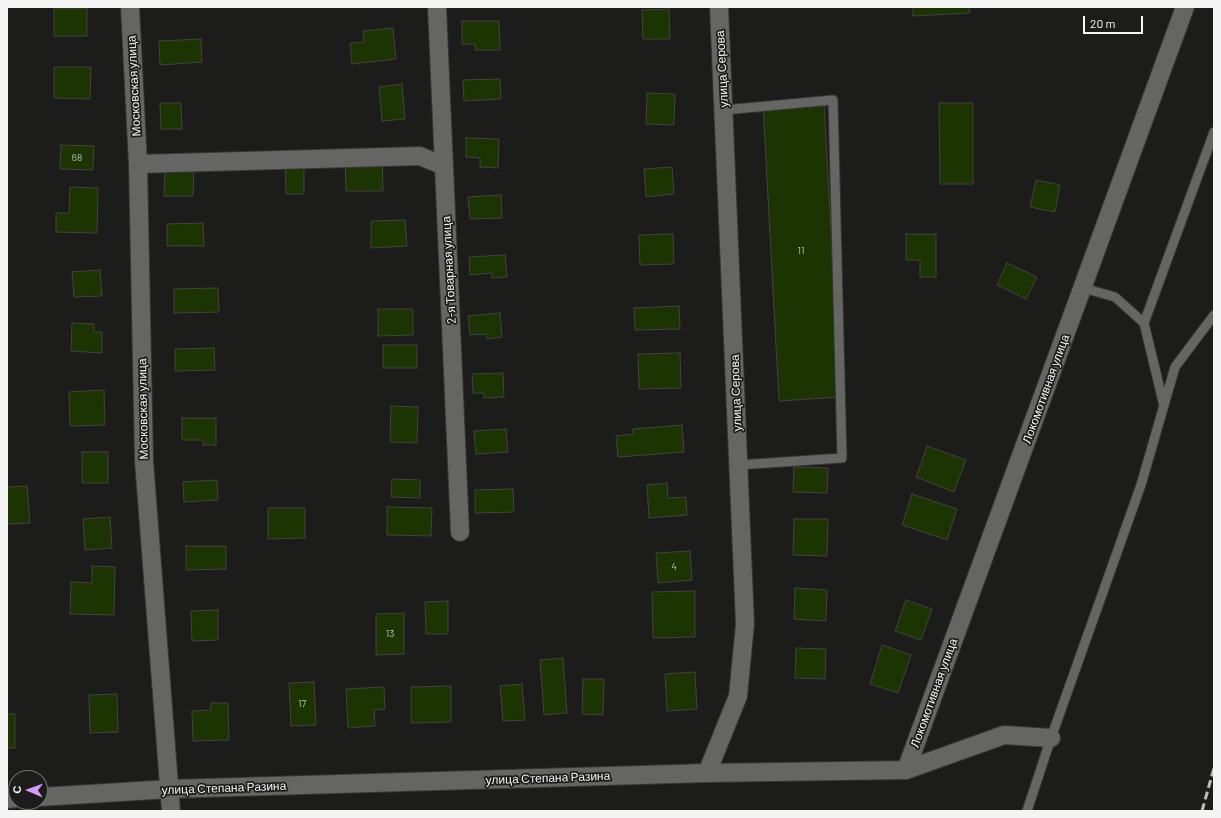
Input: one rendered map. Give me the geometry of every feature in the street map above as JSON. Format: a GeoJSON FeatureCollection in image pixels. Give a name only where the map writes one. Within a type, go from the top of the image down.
{"type":"FeatureCollection","features":[{"type":"Feature","properties":{"kind":"street","name":"Московская улица"},"geometry":{"type":"LineString","coordinates":[[130,7],[138,164],[144,461],[171,811]]}},
{"type":"Feature","properties":{"kind":"street","name":"2-я Товарная улица"},"geometry":{"type":"LineString","coordinates":[[437,7],[460,532]]}},
{"type":"Feature","properties":{"kind":"street","name":"улица Серова"},"geometry":{"type":"LineString","coordinates":[[707,773],[738,696],[745,624],[719,7]]}},
{"type":"Feature","properties":{"kind":"street","name":"Локомотивная улица"},"geometry":{"type":"LineString","coordinates":[[906,770],[1185,7]]}},
{"type":"Feature","properties":{"kind":"street"},"geometry":{"type":"LineString","coordinates":[[138,164],[420,156],[444,166]]}},
{"type":"Feature","properties":{"kind":"street","name":"улица Степана Разина"},"geometry":{"type":"LineString","coordinates":[[48,797],[170,789],[707,773],[906,770],[1004,735],[1050,738]]}},
{"type":"Feature","properties":{"kind":"lane"},"geometry":{"type":"LineString","coordinates":[[724,110],[833,100],[842,458],[738,465]]}},
{"type":"Feature","properties":{"kind":"lane"},"geometry":{"type":"LineString","coordinates":[[1164,406],[1144,323],[1214,132]]}},
{"type":"Feature","properties":{"kind":"lane"},"geometry":{"type":"LineString","coordinates":[[1083,288],[1115,297],[1144,323]]}},
{"type":"Feature","properties":{"kind":"lane"},"geometry":{"type":"LineString","coordinates":[[1027,811],[1050,738],[1140,485],[1175,367],[1214,315]]}},
{"type":"Feature","properties":{"kind":"building"},"geometry":{"type":"Polygon","coordinates":[[[913,7],[969,7],[970,13],[913,16],[913,7]]]}},
{"type":"Feature","properties":{"kind":"building"},"geometry":{"type":"Polygon","coordinates":[[[54,8],[87,8],[87,36],[54,36],[54,8]]]}},
{"type":"Feature","properties":{"kind":"building"},"geometry":{"type":"Polygon","coordinates":[[[669,9],[670,39],[643,39],[642,10],[669,9]]]}},
{"type":"Feature","properties":{"kind":"building"},"geometry":{"type":"Polygon","coordinates":[[[462,21],[499,21],[500,50],[475,50],[475,44],[462,44],[462,21]]]}},
{"type":"Feature","properties":{"kind":"building"},"geometry":{"type":"Polygon","coordinates":[[[393,28],[396,59],[352,64],[350,43],[364,42],[363,31],[393,28]]]}},
{"type":"Feature","properties":{"kind":"building"},"geometry":{"type":"Polygon","coordinates":[[[201,39],[202,62],[160,65],[159,41],[201,39]]]}},
{"type":"Feature","properties":{"kind":"building"},"geometry":{"type":"Polygon","coordinates":[[[54,67],[91,67],[90,99],[54,98],[54,67]]]}},
{"type":"Feature","properties":{"kind":"building"},"geometry":{"type":"Polygon","coordinates":[[[500,79],[501,99],[464,101],[463,80],[500,79]]]}},
{"type":"Feature","properties":{"kind":"building"},"geometry":{"type":"Polygon","coordinates":[[[402,84],[405,119],[382,121],[379,87],[402,84]]]}},
{"type":"Feature","properties":{"kind":"building"},"geometry":{"type":"Polygon","coordinates":[[[647,93],[675,94],[674,125],[646,124],[647,93]]]}},
{"type":"Feature","properties":{"kind":"building"},"geometry":{"type":"Polygon","coordinates":[[[824,102],[840,397],[779,401],[763,105],[824,102]]]}},
{"type":"Feature","properties":{"kind":"building"},"geometry":{"type":"Polygon","coordinates":[[[160,103],[181,103],[182,129],[161,129],[160,103]]]}},
{"type":"Feature","properties":{"kind":"building"},"geometry":{"type":"Polygon","coordinates":[[[939,103],[973,103],[973,184],[940,184],[939,103]]]}},
{"type":"Feature","properties":{"kind":"building"},"geometry":{"type":"Polygon","coordinates":[[[466,138],[499,139],[498,168],[480,167],[480,158],[466,157],[466,138]]]}},
{"type":"Feature","properties":{"kind":"building"},"geometry":{"type":"Polygon","coordinates":[[[61,145],[94,146],[93,170],[60,169],[61,145]]]}},
{"type":"Feature","properties":{"kind":"building"},"geometry":{"type":"Polygon","coordinates":[[[345,152],[382,152],[383,191],[346,191],[345,152]]]}},
{"type":"Feature","properties":{"kind":"building"},"geometry":{"type":"Polygon","coordinates":[[[304,154],[304,194],[286,194],[285,155],[304,154]]]}},
{"type":"Feature","properties":{"kind":"building"},"geometry":{"type":"Polygon","coordinates":[[[672,167],[674,194],[646,197],[644,169],[672,167]]]}},
{"type":"Feature","properties":{"kind":"building"},"geometry":{"type":"Polygon","coordinates":[[[165,168],[194,168],[193,196],[164,196],[165,168]]]}},
{"type":"Feature","properties":{"kind":"building"},"geometry":{"type":"Polygon","coordinates":[[[1036,180],[1060,185],[1055,212],[1030,207],[1036,180]]]}},
{"type":"Feature","properties":{"kind":"building"},"geometry":{"type":"Polygon","coordinates":[[[70,187],[98,188],[97,233],[56,232],[56,213],[69,213],[70,187]]]}},
{"type":"Feature","properties":{"kind":"building"},"geometry":{"type":"Polygon","coordinates":[[[501,195],[502,218],[470,219],[468,197],[501,195]]]}},
{"type":"Feature","properties":{"kind":"building"},"geometry":{"type":"Polygon","coordinates":[[[405,220],[407,246],[371,248],[371,221],[405,220]]]}},
{"type":"Feature","properties":{"kind":"building"},"geometry":{"type":"Polygon","coordinates":[[[203,223],[204,246],[167,246],[167,224],[203,223]]]}},
{"type":"Feature","properties":{"kind":"building"},"geometry":{"type":"Polygon","coordinates":[[[673,234],[674,264],[640,265],[639,235],[673,234]]]}},
{"type":"Feature","properties":{"kind":"building"},"geometry":{"type":"Polygon","coordinates":[[[906,234],[936,234],[936,277],[920,277],[920,260],[906,260],[906,234]]]}},
{"type":"Feature","properties":{"kind":"building"},"geometry":{"type":"Polygon","coordinates":[[[505,255],[507,277],[492,278],[492,273],[470,275],[469,257],[505,255]]]}},
{"type":"Feature","properties":{"kind":"building"},"geometry":{"type":"Polygon","coordinates":[[[1007,263],[1037,277],[1026,299],[997,285],[1007,263]]]}},
{"type":"Feature","properties":{"kind":"building"},"geometry":{"type":"Polygon","coordinates":[[[100,270],[102,296],[74,297],[72,272],[100,270]]]}},
{"type":"Feature","properties":{"kind":"building"},"geometry":{"type":"Polygon","coordinates":[[[218,288],[219,312],[174,313],[174,289],[218,288]]]}},
{"type":"Feature","properties":{"kind":"building"},"geometry":{"type":"Polygon","coordinates":[[[679,306],[680,329],[635,330],[634,308],[679,306]]]}},
{"type":"Feature","properties":{"kind":"building"},"geometry":{"type":"Polygon","coordinates":[[[378,309],[413,309],[413,335],[378,336],[378,309]]]}},
{"type":"Feature","properties":{"kind":"building"},"geometry":{"type":"Polygon","coordinates":[[[500,313],[502,337],[487,339],[486,334],[470,335],[468,316],[500,313]]]}},
{"type":"Feature","properties":{"kind":"building"},"geometry":{"type":"Polygon","coordinates":[[[72,323],[94,324],[94,332],[102,332],[102,353],[71,351],[72,323]]]}},
{"type":"Feature","properties":{"kind":"building"},"geometry":{"type":"Polygon","coordinates":[[[383,345],[417,345],[417,368],[383,368],[383,345]]]}},
{"type":"Feature","properties":{"kind":"building"},"geometry":{"type":"Polygon","coordinates":[[[214,348],[215,370],[175,371],[175,349],[214,348]]]}},
{"type":"Feature","properties":{"kind":"building"},"geometry":{"type":"Polygon","coordinates":[[[680,353],[681,388],[639,389],[638,354],[680,353]]]}},
{"type":"Feature","properties":{"kind":"building"},"geometry":{"type":"Polygon","coordinates":[[[503,373],[504,397],[484,398],[484,393],[473,393],[472,374],[503,373]]]}},
{"type":"Feature","properties":{"kind":"building"},"geometry":{"type":"Polygon","coordinates":[[[104,390],[105,425],[70,426],[69,392],[104,390]]]}},
{"type":"Feature","properties":{"kind":"building"},"geometry":{"type":"Polygon","coordinates":[[[391,406],[418,407],[417,443],[390,442],[391,406]]]}},
{"type":"Feature","properties":{"kind":"building"},"geometry":{"type":"Polygon","coordinates":[[[182,418],[216,418],[216,445],[203,445],[203,440],[182,440],[182,418]]]}},
{"type":"Feature","properties":{"kind":"building"},"geometry":{"type":"Polygon","coordinates":[[[682,425],[684,452],[618,457],[616,436],[633,434],[633,429],[682,425]]]}},
{"type":"Feature","properties":{"kind":"building"},"geometry":{"type":"Polygon","coordinates":[[[506,429],[508,452],[476,454],[474,431],[506,429]]]}},
{"type":"Feature","properties":{"kind":"building"},"geometry":{"type":"Polygon","coordinates":[[[927,446],[966,460],[954,492],[916,477],[927,446]]]}},
{"type":"Feature","properties":{"kind":"building"},"geometry":{"type":"Polygon","coordinates":[[[82,452],[108,452],[108,483],[82,483],[82,452]]]}},
{"type":"Feature","properties":{"kind":"building"},"geometry":{"type":"Polygon","coordinates":[[[794,467],[828,468],[827,493],[793,492],[794,467]]]}},
{"type":"Feature","properties":{"kind":"building"},"geometry":{"type":"Polygon","coordinates":[[[392,479],[420,480],[420,498],[391,497],[392,479]]]}},
{"type":"Feature","properties":{"kind":"building"},"geometry":{"type":"Polygon","coordinates":[[[217,480],[218,500],[184,502],[183,482],[217,480]]]}},
{"type":"Feature","properties":{"kind":"building"},"geometry":{"type":"Polygon","coordinates":[[[667,483],[668,498],[686,497],[687,515],[649,518],[647,485],[667,483]]]}},
{"type":"Feature","properties":{"kind":"building"},"geometry":{"type":"Polygon","coordinates":[[[27,486],[30,523],[7,524],[7,487],[27,486]]]}},
{"type":"Feature","properties":{"kind":"building"},"geometry":{"type":"Polygon","coordinates":[[[513,489],[514,512],[475,513],[475,490],[513,489]]]}},
{"type":"Feature","properties":{"kind":"building"},"geometry":{"type":"Polygon","coordinates":[[[912,494],[957,509],[947,540],[902,525],[912,494]]]}},
{"type":"Feature","properties":{"kind":"building"},"geometry":{"type":"Polygon","coordinates":[[[387,507],[432,508],[431,536],[387,535],[387,507]]]}},
{"type":"Feature","properties":{"kind":"building"},"geometry":{"type":"Polygon","coordinates":[[[268,508],[305,508],[305,538],[268,539],[268,508]]]}},
{"type":"Feature","properties":{"kind":"building"},"geometry":{"type":"Polygon","coordinates":[[[110,517],[112,548],[85,550],[83,519],[110,517]]]}},
{"type":"Feature","properties":{"kind":"building"},"geometry":{"type":"Polygon","coordinates":[[[794,519],[828,519],[827,556],[793,555],[794,519]]]}},
{"type":"Feature","properties":{"kind":"building"},"geometry":{"type":"Polygon","coordinates":[[[186,546],[226,546],[226,569],[186,570],[186,546]]]}},
{"type":"Feature","properties":{"kind":"building"},"geometry":{"type":"Polygon","coordinates":[[[690,551],[692,580],[658,583],[656,553],[690,551]]]}},
{"type":"Feature","properties":{"kind":"building"},"geometry":{"type":"Polygon","coordinates":[[[92,566],[115,567],[114,615],[70,614],[71,582],[92,583],[92,566]]]}},
{"type":"Feature","properties":{"kind":"building"},"geometry":{"type":"Polygon","coordinates":[[[795,588],[827,590],[826,621],[794,619],[795,588]]]}},
{"type":"Feature","properties":{"kind":"building"},"geometry":{"type":"Polygon","coordinates":[[[695,591],[695,637],[653,638],[652,592],[695,591]]]}},
{"type":"Feature","properties":{"kind":"building"},"geometry":{"type":"Polygon","coordinates":[[[906,600],[932,609],[921,640],[895,631],[906,600]]]}},
{"type":"Feature","properties":{"kind":"building"},"geometry":{"type":"Polygon","coordinates":[[[448,601],[448,634],[426,634],[425,602],[448,601]]]}},
{"type":"Feature","properties":{"kind":"building"},"geometry":{"type":"Polygon","coordinates":[[[218,610],[218,640],[192,641],[191,611],[218,610]]]}},
{"type":"Feature","properties":{"kind":"building"},"geometry":{"type":"Polygon","coordinates":[[[404,613],[404,654],[376,655],[376,614],[404,613]]]}},
{"type":"Feature","properties":{"kind":"building"},"geometry":{"type":"Polygon","coordinates":[[[882,645],[911,655],[898,693],[870,684],[882,645]]]}},
{"type":"Feature","properties":{"kind":"building"},"geometry":{"type":"Polygon","coordinates":[[[796,648],[826,649],[825,679],[795,678],[796,648]]]}},
{"type":"Feature","properties":{"kind":"building"},"geometry":{"type":"Polygon","coordinates":[[[563,658],[567,713],[544,715],[540,660],[563,658]]]}},
{"type":"Feature","properties":{"kind":"building"},"geometry":{"type":"Polygon","coordinates":[[[695,672],[697,709],[667,711],[665,674],[695,672]]]}},
{"type":"Feature","properties":{"kind":"building"},"geometry":{"type":"Polygon","coordinates":[[[583,679],[604,679],[603,715],[582,714],[583,679]]]}},
{"type":"Feature","properties":{"kind":"building"},"geometry":{"type":"Polygon","coordinates":[[[314,682],[316,725],[291,726],[289,683],[314,682]]]}},
{"type":"Feature","properties":{"kind":"building"},"geometry":{"type":"Polygon","coordinates":[[[522,684],[525,720],[503,721],[500,686],[522,684]]]}},
{"type":"Feature","properties":{"kind":"building"},"geometry":{"type":"Polygon","coordinates":[[[451,686],[451,722],[411,723],[411,687],[451,686]]]}},
{"type":"Feature","properties":{"kind":"building"},"geometry":{"type":"Polygon","coordinates":[[[384,687],[385,709],[374,710],[375,726],[348,728],[346,689],[384,687]]]}},
{"type":"Feature","properties":{"kind":"building"},"geometry":{"type":"Polygon","coordinates":[[[117,694],[118,732],[90,733],[89,695],[117,694]]]}},
{"type":"Feature","properties":{"kind":"building"},"geometry":{"type":"Polygon","coordinates":[[[211,703],[228,703],[229,740],[193,741],[192,711],[211,710],[211,703]]]}},
{"type":"Feature","properties":{"kind":"building"},"geometry":{"type":"Polygon","coordinates":[[[7,714],[15,714],[15,748],[7,748],[7,714]]]}},
{"type":"Feature","properties":{"kind":"railway"},"geometry":{"type":"LineString","coordinates":[[1202,811],[1214,768]]}}]}
